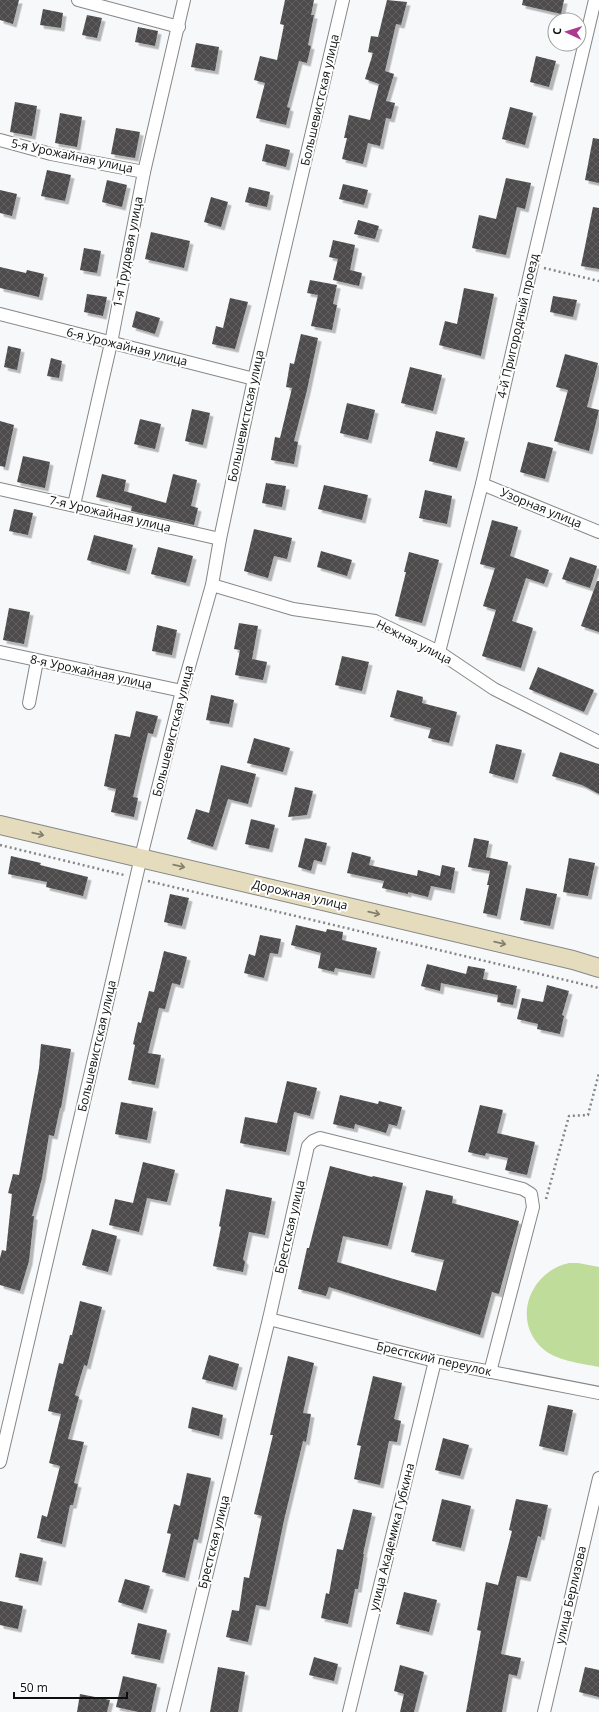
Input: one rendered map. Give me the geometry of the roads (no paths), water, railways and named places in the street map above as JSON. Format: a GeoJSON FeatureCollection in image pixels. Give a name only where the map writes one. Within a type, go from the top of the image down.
{"type":"FeatureCollection","features":[{"type":"Feature","properties":{"kind":"street"},"geometry":{"type":"LineString","coordinates":[[78,0],[179,26]]}},
{"type":"Feature","properties":{"kind":"street","name":"1-я Трудовая улица"},"geometry":{"type":"LineString","coordinates":[[74,505],[111,342],[144,172],[184,0]]}},
{"type":"Feature","properties":{"kind":"street","name":"Большевистская улица"},"geometry":{"type":"LineString","coordinates":[[0,1462],[141,857],[182,691],[212,585],[220,539],[254,379],[343,0]]}},
{"type":"Feature","properties":{"kind":"street","name":"4-й Пригородный проезд"},"geometry":{"type":"LineString","coordinates":[[438,652],[482,484],[595,0]]}},
{"type":"Feature","properties":{"kind":"street","name":"5-я Урожайная улица"},"geometry":{"type":"LineString","coordinates":[[0,140],[51,154],[144,172]]}},
{"type":"Feature","properties":{"kind":"street","name":"6-я Урожайная улица"},"geometry":{"type":"LineString","coordinates":[[0,314],[254,379]]}},
{"type":"Feature","properties":{"kind":"street","name":"Узорная улица"},"geometry":{"type":"LineString","coordinates":[[482,484],[599,532]]}},
{"type":"Feature","properties":{"kind":"street","name":"7-я Урожайная улица"},"geometry":{"type":"LineString","coordinates":[[0,489],[220,539]]}},
{"type":"Feature","properties":{"kind":"street","name":"Нежная улица"},"geometry":{"type":"LineString","coordinates":[[212,585],[293,609],[375,621],[438,652],[494,689],[599,742]]}},
{"type":"Feature","properties":{"kind":"street","name":"8-я Урожайная улица"},"geometry":{"type":"LineString","coordinates":[[0,652],[36,661],[182,691]]}},
{"type":"Feature","properties":{"kind":"street"},"geometry":{"type":"LineString","coordinates":[[29,703],[36,661]]}},
{"type":"Feature","properties":{"kind":"street","name":"Дорожная улица"},"geometry":{"type":"LineString","coordinates":[[0,825],[566,958],[599,968]]}},
{"type":"Feature","properties":{"kind":"street","name":"Брестская улица"},"geometry":{"type":"LineString","coordinates":[[172,1712],[269,1319],[308,1146],[313,1141],[320,1138],[523,1189],[531,1194],[533,1208],[490,1372]]}},
{"type":"Feature","properties":{"kind":"street","name":"Брестский переулок"},"geometry":{"type":"LineString","coordinates":[[269,1319],[435,1361],[599,1393]]}},
{"type":"Feature","properties":{"kind":"street","name":"улица Академика Губкина"},"geometry":{"type":"LineString","coordinates":[[349,1712],[435,1361]]}},
{"type":"Feature","properties":{"kind":"street","name":"улица Берлизова"},"geometry":{"type":"LineString","coordinates":[[544,1712],[599,1478]]}}]}
